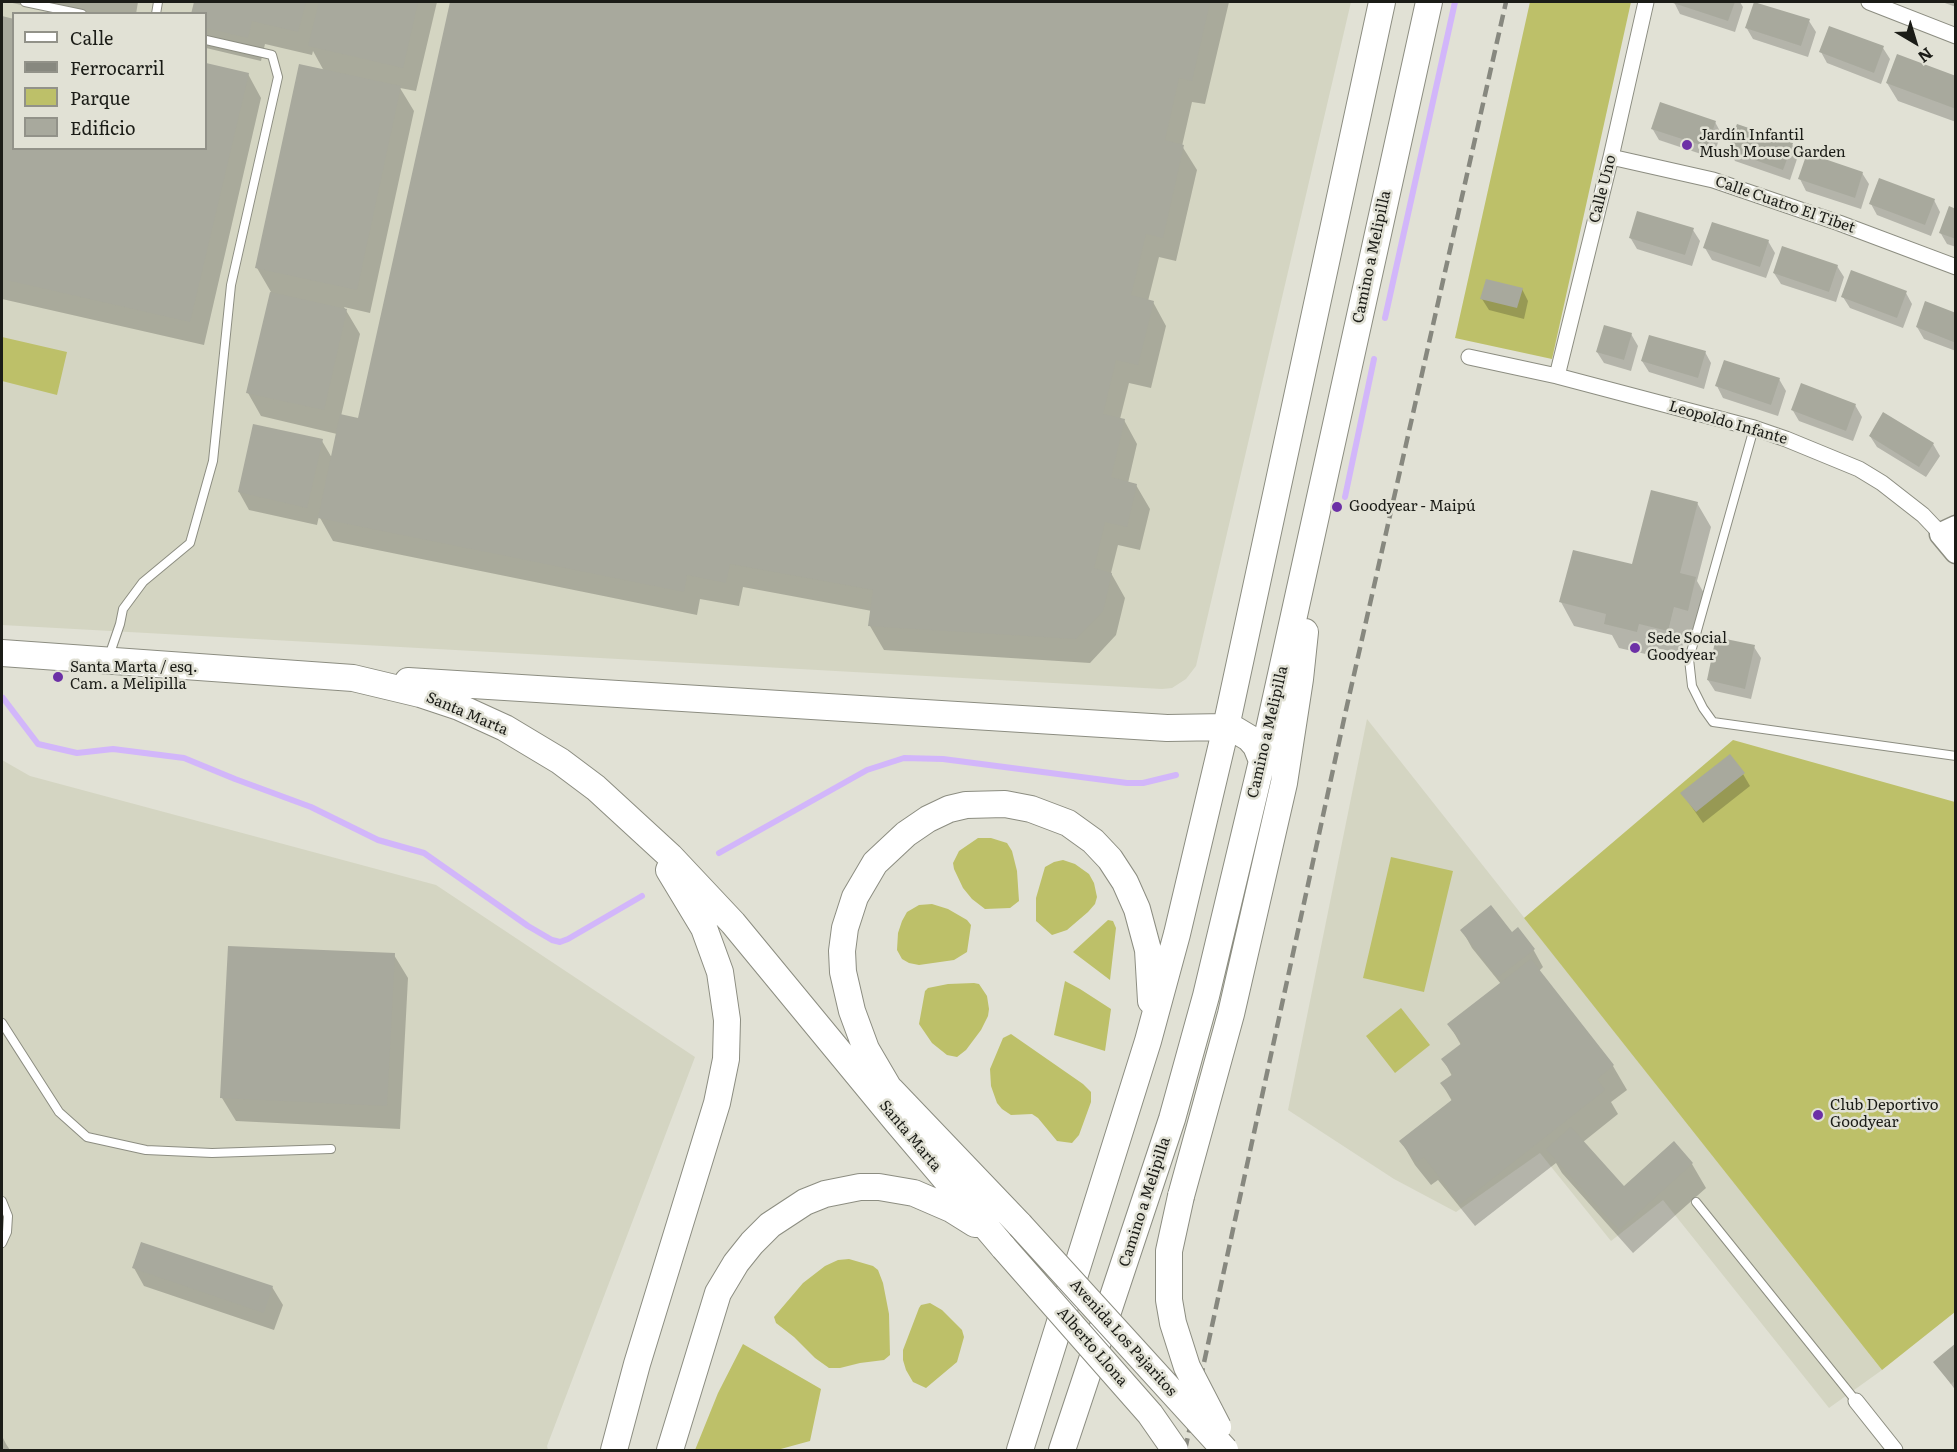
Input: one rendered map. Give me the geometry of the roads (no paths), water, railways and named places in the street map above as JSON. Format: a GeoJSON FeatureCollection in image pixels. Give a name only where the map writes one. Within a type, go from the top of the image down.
{"type":"FeatureCollection","features":[{"type":"Feature","properties":{"kind":"main road"},"geometry":{"type":"LineString","coordinates":[[1020,1450],[1148,1041],[1177,934],[1226,727],[1382,2]]}},
{"type":"Feature","properties":{"kind":"main road","name":"Camino a Melipilla"},"geometry":{"type":"LineString","coordinates":[[1062,1450],[1130,1249],[1190,1058],[1221,937],[1262,761],[1429,2]]}},
{"type":"Feature","properties":{"kind":"main road"},"geometry":{"type":"LineString","coordinates":[[1232,1450],[1187,1367],[1173,1323],[1169,1300],[1168,1267],[1174,1223],[1231,1014],[1284,783],[1306,625],[1305,567]]}},
{"type":"Feature","properties":{"kind":"main road","name":"Santa Marta"},"geometry":{"type":"LineString","coordinates":[[2,653],[353,678],[420,694],[459,707],[505,728],[560,761],[596,788],[670,856],[719,908],[1004,1248]]}},
{"type":"Feature","properties":{"kind":"main road"},"geometry":{"type":"LineString","coordinates":[[353,678],[1167,728],[1226,727],[1249,738],[1256,746],[1262,761]]}},
{"type":"Feature","properties":{"kind":"main road"},"geometry":{"type":"LineString","coordinates":[[890,1090],[866,1049],[846,990],[843,951],[849,912],[860,887],[875,863],[886,851],[928,819],[949,809],[966,805],[1005,804],[1050,815],[1081,832],[1110,859],[1125,882],[1137,909],[1148,950],[1151,995],[1148,1041]]}},
{"type":"Feature","properties":{"kind":"main road"},"geometry":{"type":"LineString","coordinates":[[614,1450],[637,1364],[717,1103],[727,1042],[727,1020],[720,972],[704,928],[677,882],[627,815]]}},
{"type":"Feature","properties":{"kind":"main road","name":"Santa Marta"},"geometry":{"type":"LineString","coordinates":[[817,1024],[890,1090],[1020,1225]]}},
{"type":"Feature","properties":{"kind":"main road"},"geometry":{"type":"LineString","coordinates":[[670,1450],[718,1293],[736,1263],[752,1243],[770,1225],[787,1213],[815,1198],[842,1190],[869,1187],[897,1189],[923,1196],[951,1209],[988,1233],[1004,1248]]}},
{"type":"Feature","properties":{"kind":"main road","name":"Avenida Los Pajaritos"},"geometry":{"type":"LineString","coordinates":[[1020,1225],[1225,1450]]}},
{"type":"Feature","properties":{"kind":"main road","name":"Alberto Llona"},"geometry":{"type":"LineString","coordinates":[[1004,1248],[1143,1406],[1175,1450]]}},
{"type":"Feature","properties":{"kind":"street","name":"Calle Uno"},"geometry":{"type":"LineString","coordinates":[[1557,376],[1611,157],[1646,2]]}},
{"type":"Feature","properties":{"kind":"street"},"geometry":{"type":"LineString","coordinates":[[1869,2],[1956,36]]}},
{"type":"Feature","properties":{"kind":"street","name":"Calle Cuatro El Tibet"},"geometry":{"type":"LineString","coordinates":[[1611,157],[1713,180],[1839,223],[1956,267]]}},
{"type":"Feature","properties":{"kind":"street","name":"Leopoldo Infante"},"geometry":{"type":"LineString","coordinates":[[1469,357],[1557,376],[1754,428],[1814,449],[1859,470],[1948,530],[1956,552]]}},
{"type":"Feature","properties":{"kind":"street"},"geometry":{"type":"LineString","coordinates":[[1856,1401],[1895,1450]]}},
{"type":"Feature","properties":{"kind":"lane"},"geometry":{"type":"LineString","coordinates":[[25,2],[72,12]]}},
{"type":"Feature","properties":{"kind":"lane"},"geometry":{"type":"LineString","coordinates":[[107,661],[123,609],[143,582],[190,543],[213,461],[231,285],[278,76],[272,55],[207,40]]}},
{"type":"Feature","properties":{"kind":"lane"},"geometry":{"type":"LineString","coordinates":[[1754,428],[1689,659],[1692,686],[1702,708],[1713,722],[1956,756]]}},
{"type":"Feature","properties":{"kind":"lane"},"geometry":{"type":"LineString","coordinates":[[2,1023],[59,1112],[87,1137],[146,1150],[213,1154],[332,1149]]}},
{"type":"Feature","properties":{"kind":"lane"},"geometry":{"type":"LineString","coordinates":[[2,1201],[8,1216],[7,1232],[2,1243]]}},
{"type":"Feature","properties":{"kind":"lane"},"geometry":{"type":"LineString","coordinates":[[1695,1203],[1856,1401]]}},
{"type":"Feature","properties":{"kind":"waterway"},"geometry":{"type":"LineString","coordinates":[[1385,318],[1455,2]]}},
{"type":"Feature","properties":{"kind":"waterway"},"geometry":{"type":"LineString","coordinates":[[1345,497],[1374,359]]}},
{"type":"Feature","properties":{"kind":"waterway"},"geometry":{"type":"LineString","coordinates":[[3,698],[38,744],[77,753],[113,749],[184,758],[311,807],[378,840],[424,853],[528,926],[552,940],[560,942],[568,939],[642,896]]}},
{"type":"Feature","properties":{"kind":"waterway"},"geometry":{"type":"LineString","coordinates":[[719,853],[867,770],[904,758],[943,759],[1127,783],[1143,783],[1176,775]]}},
{"type":"Feature","properties":{"kind":"railway"},"geometry":{"type":"LineString","coordinates":[[1185,1450],[1346,710],[1506,2]]}},
{"type":"Feature","properties":{"kind":"place","name":"Jardín Infantil Mush Mouse Garden"},"geometry":{"type":"Point","coordinates":[1687,145]}},
{"type":"Feature","properties":{"kind":"place","name":"Goodyear - Maipú"},"geometry":{"type":"Point","coordinates":[1337,507]}},
{"type":"Feature","properties":{"kind":"place","name":"Sede Social Goodyear"},"geometry":{"type":"Point","coordinates":[1635,648]}},
{"type":"Feature","properties":{"kind":"place","name":"Santa Marta / esq. Cam. a Melipilla"},"geometry":{"type":"Point","coordinates":[58,677]}},
{"type":"Feature","properties":{"kind":"place","name":"Club Deportivo Goodyear"},"geometry":{"type":"Point","coordinates":[1818,1115]}}]}
